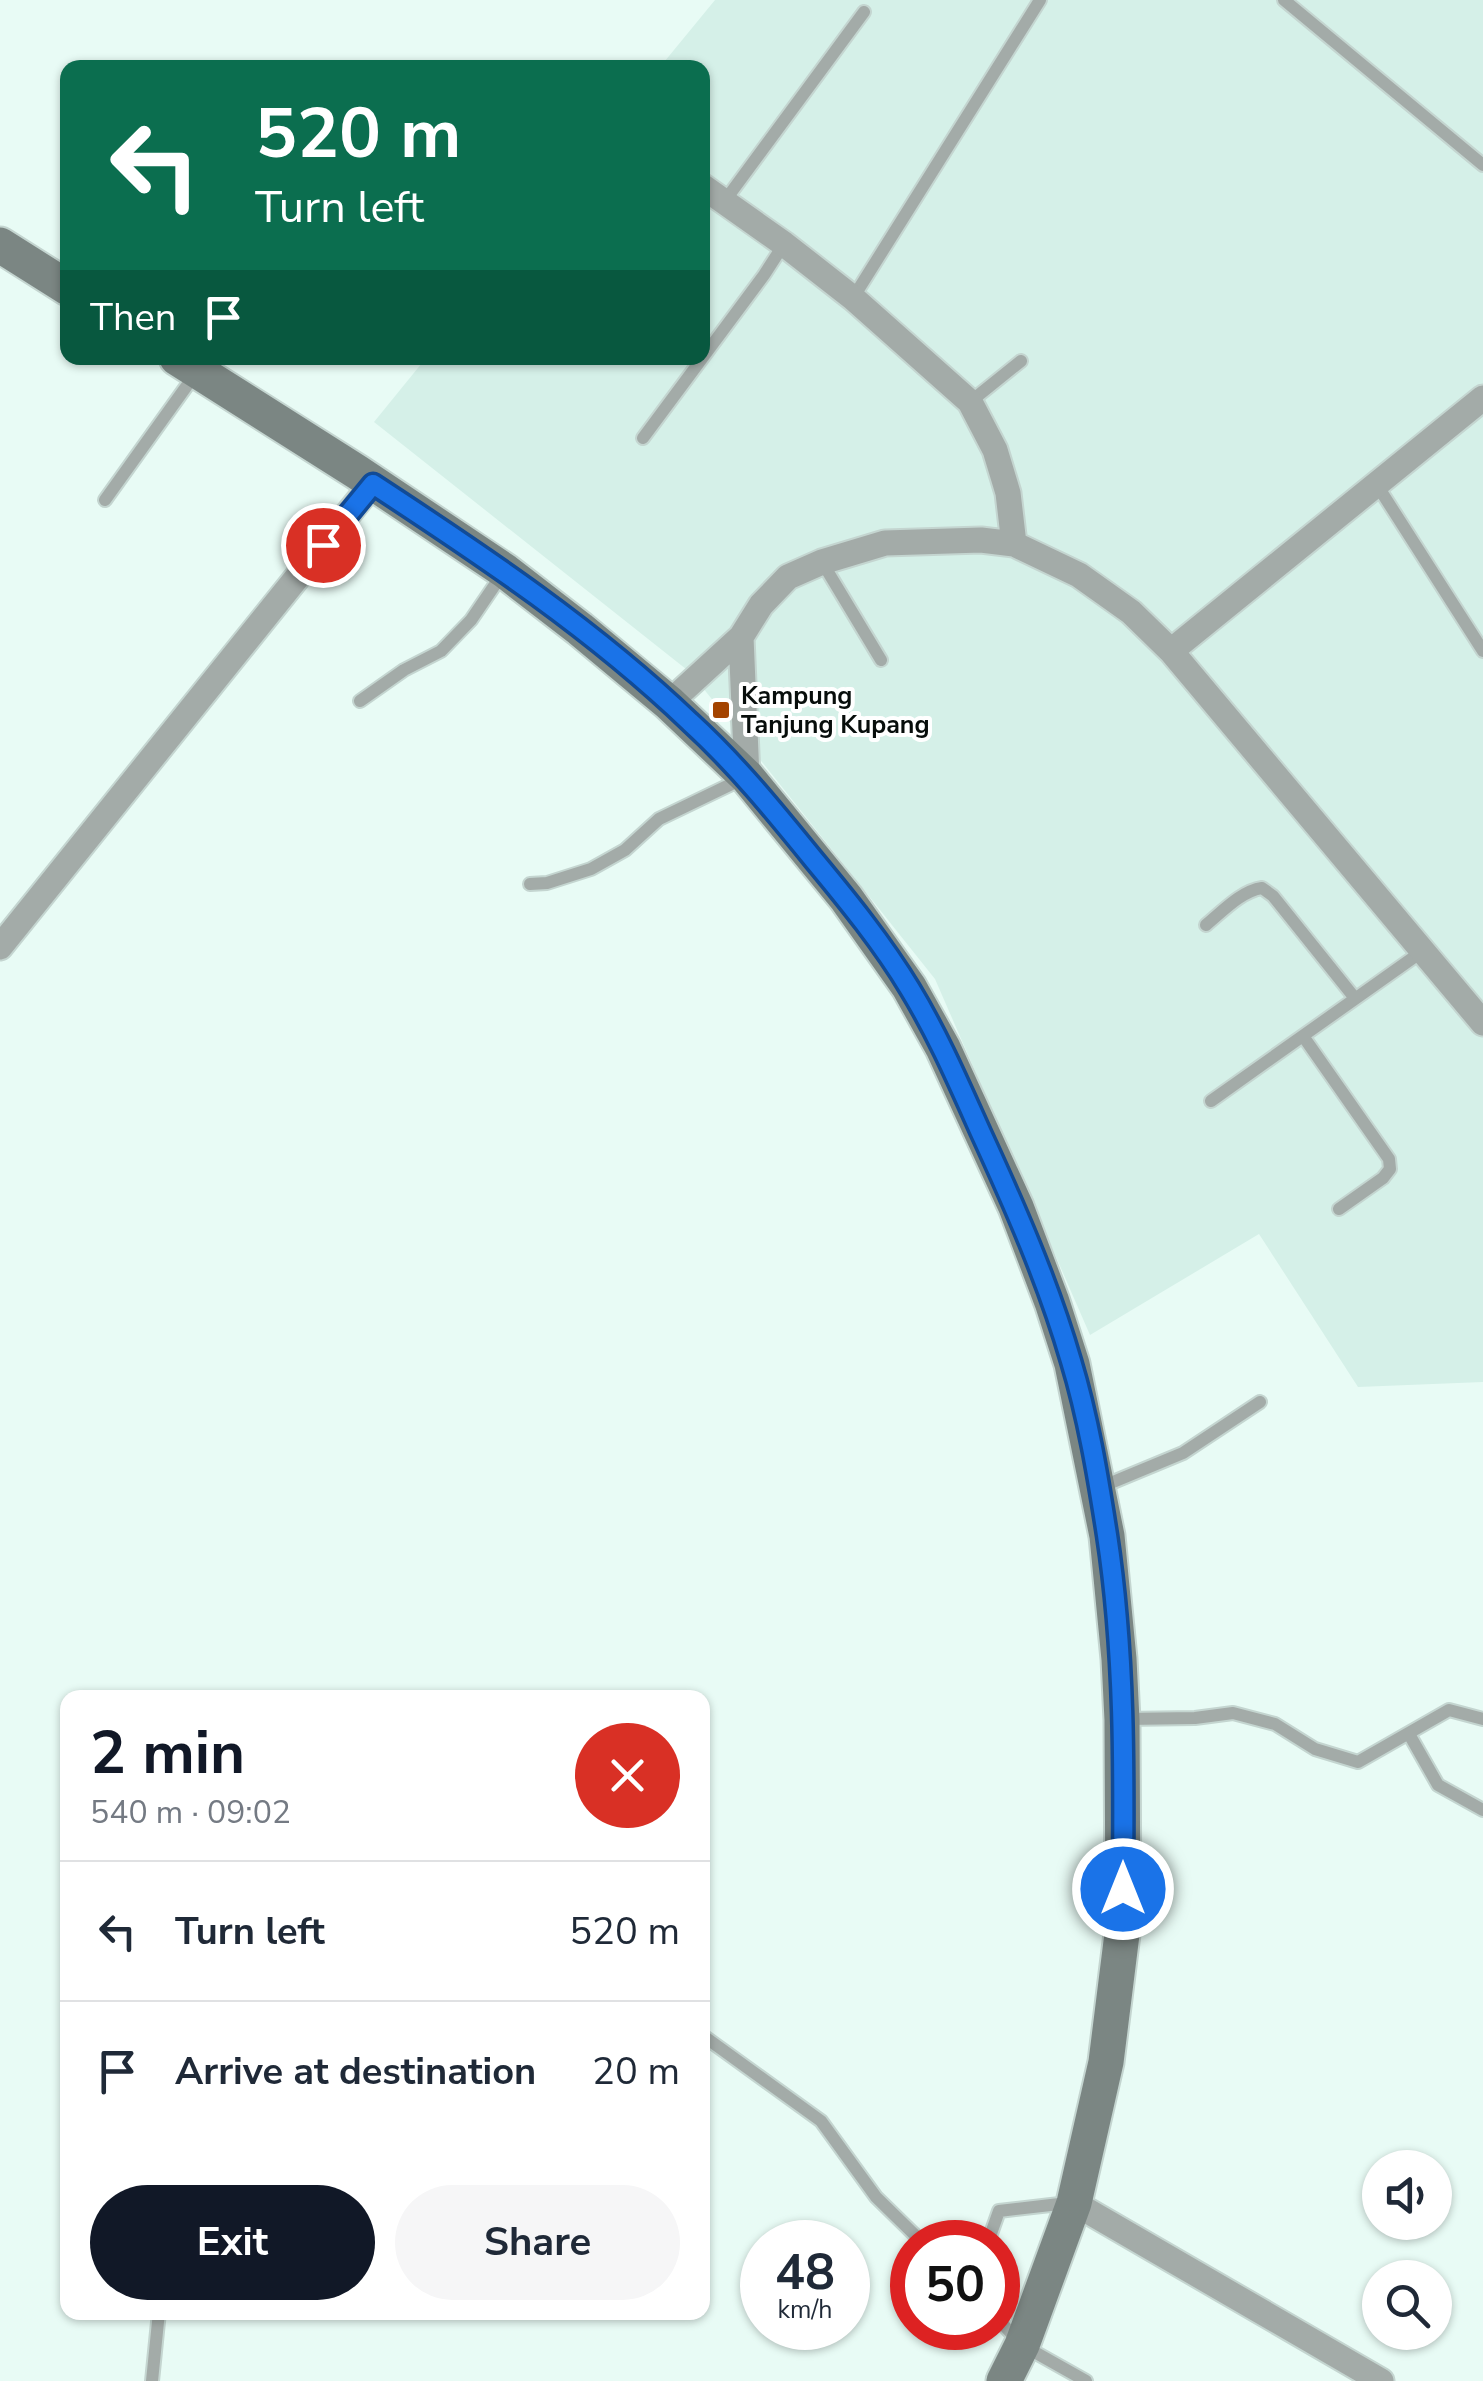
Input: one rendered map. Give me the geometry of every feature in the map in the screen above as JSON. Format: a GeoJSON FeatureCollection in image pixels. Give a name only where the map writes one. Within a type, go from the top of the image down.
{"type":"FeatureCollection","features":[{"type":"Feature","properties":{"kind":"main road"},"geometry":{"type":"LineString","coordinates":[[0,245],[60,283]]}},
{"type":"Feature","properties":{"kind":"main road"},"geometry":{"type":"LineString","coordinates":[[189,365],[505,571],[669,703],[746,778],[856,913],[909,987],[943,1048],[1016,1208],[1072,1364],[1098,1488],[1107,1536],[1122,1720],[1122,1926],[1106,2062],[1074,2203],[1020,2312]]}},
{"type":"Feature","properties":{"kind":"main road"},"geometry":{"type":"LineString","coordinates":[[1004,2381],[1008,2350]]}},
{"type":"Feature","properties":{"kind":"street"},"geometry":{"type":"LineString","coordinates":[[713,194],[854,298],[970,402],[994,450],[1008,493],[1014,544]]}},
{"type":"Feature","properties":{"kind":"street"},"geometry":{"type":"LineString","coordinates":[[1171,650],[1483,398]]}},
{"type":"Feature","properties":{"kind":"street"},"geometry":{"type":"LineString","coordinates":[[0,947],[373,484]]}},
{"type":"Feature","properties":{"kind":"street"},"geometry":{"type":"LineString","coordinates":[[669,703],[741,637],[761,605],[788,576],[885,543],[982,540],[1014,544],[1078,575],[1131,612],[1171,650],[1479,1010]]}},
{"type":"Feature","properties":{"kind":"street"},"geometry":{"type":"LineString","coordinates":[[741,637],[746,778]]}},
{"type":"Feature","properties":{"kind":"street"},"geometry":{"type":"LineString","coordinates":[[1074,2203],[1381,2381]]}},
{"type":"Feature","properties":{"kind":"lane"},"geometry":{"type":"LineString","coordinates":[[854,298],[1040,0]]}},
{"type":"Feature","properties":{"kind":"lane"},"geometry":{"type":"LineString","coordinates":[[1284,0],[1483,165]]}},
{"type":"Feature","properties":{"kind":"lane"},"geometry":{"type":"LineString","coordinates":[[713,194],[864,12]]}},
{"type":"Feature","properties":{"kind":"lane"},"geometry":{"type":"LineString","coordinates":[[710,348],[784,244]]}},
{"type":"Feature","properties":{"kind":"lane"},"geometry":{"type":"LineString","coordinates":[[970,402],[1022,361]]}},
{"type":"Feature","properties":{"kind":"lane"},"geometry":{"type":"LineString","coordinates":[[105,500],[186,365]]}},
{"type":"Feature","properties":{"kind":"lane"},"geometry":{"type":"LineString","coordinates":[[643,438],[697,365]]}},
{"type":"Feature","properties":{"kind":"lane"},"geometry":{"type":"LineString","coordinates":[[1377,485],[1483,651]]}},
{"type":"Feature","properties":{"kind":"lane"},"geometry":{"type":"LineString","coordinates":[[822,562],[881,660]]}},
{"type":"Feature","properties":{"kind":"lane"},"geometry":{"type":"LineString","coordinates":[[360,700],[441,651],[471,620],[505,571]]}},
{"type":"Feature","properties":{"kind":"lane"},"geometry":{"type":"LineString","coordinates":[[530,884],[546,884],[591,869],[625,850],[659,819],[746,778]]}},
{"type":"Feature","properties":{"kind":"lane"},"geometry":{"type":"LineString","coordinates":[[1206,925],[1236,900],[1262,888],[1273,896],[1354,997]]}},
{"type":"Feature","properties":{"kind":"lane"},"geometry":{"type":"LineString","coordinates":[[1211,1100],[1424,950]]}},
{"type":"Feature","properties":{"kind":"lane"},"geometry":{"type":"LineString","coordinates":[[1303,1036],[1389,1160],[1390,1169],[1384,1178],[1338,1209]]}},
{"type":"Feature","properties":{"kind":"lane"},"geometry":{"type":"LineString","coordinates":[[1098,1488],[1183,1453],[1260,1402]]}},
{"type":"Feature","properties":{"kind":"lane"},"geometry":{"type":"LineString","coordinates":[[1122,1720],[1195,1718],[1234,1712],[1275,1724],[1315,1750],[1358,1762],[1449,1710],[1483,1719]]}},
{"type":"Feature","properties":{"kind":"lane"},"geometry":{"type":"LineString","coordinates":[[1410,1734],[1438,1785],[1483,1810]]}},
{"type":"Feature","properties":{"kind":"lane"},"geometry":{"type":"LineString","coordinates":[[710,2041],[821,2121],[876,2197],[900,2220]]}},
{"type":"Feature","properties":{"kind":"lane"},"geometry":{"type":"LineString","coordinates":[[997,2220],[1000,2211],[1074,2203]]}},
{"type":"Feature","properties":{"kind":"lane"},"geometry":{"type":"LineString","coordinates":[[152,2381],[157,2320]]}},
{"type":"Feature","properties":{"kind":"lane"},"geometry":{"type":"LineString","coordinates":[[1020,2338],[1086,2381]]}},
{"type":"Feature","properties":{"kind":"shaded area"},"geometry":{"type":"Polygon","coordinates":[[[715,0],[1483,0],[1483,1382],[1358,1387],[1259,1234],[1090,1335],[935,979],[691,673],[374,422],[420,365],[710,365],[710,60],[666,60],[715,0]]]}},
{"type":"Feature","properties":{"kind":"place","name":"Kampung Tanjung Kupang"},"geometry":{"type":"Point","coordinates":[721,710]}},
{"type":"Feature","properties":{"kind":"route"},"geometry":{"type":"LineString","coordinates":[[323,545],[373,484],[505,571],[689,720],[746,778],[846,898],[909,987],[943,1048],[1016,1208],[1072,1364],[1107,1536],[1119,1659],[1123,1889]]}}]}
